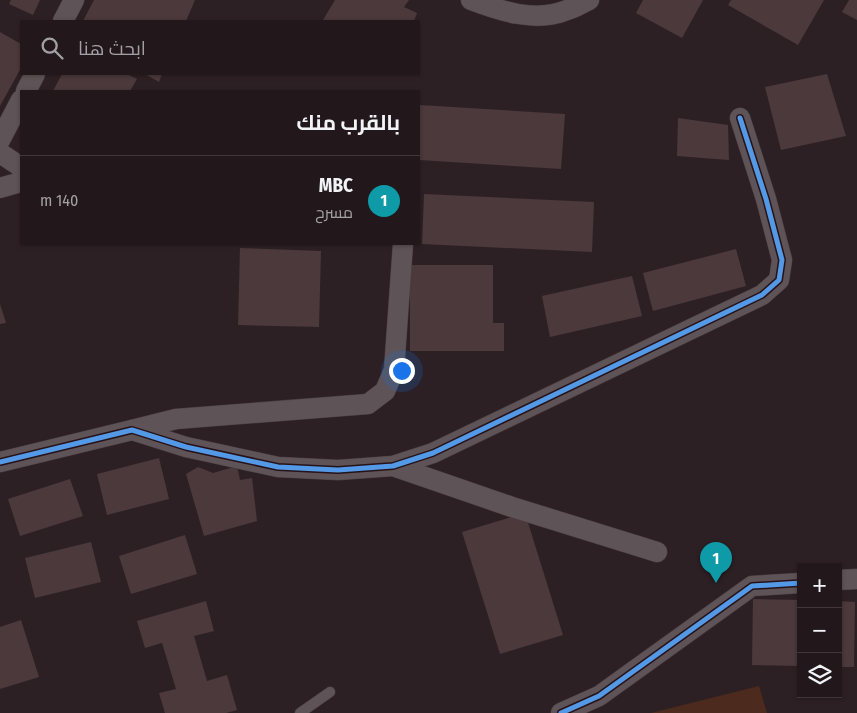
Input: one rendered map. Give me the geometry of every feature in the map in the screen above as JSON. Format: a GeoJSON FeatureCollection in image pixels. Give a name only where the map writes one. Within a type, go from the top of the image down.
{"type":"FeatureCollection","features":[{"type":"Feature","properties":{"kind":"street"},"geometry":{"type":"LineString","coordinates":[[64,20],[74,0]]}},
{"type":"Feature","properties":{"kind":"street"},"geometry":{"type":"LineString","coordinates":[[470,0],[514,13],[543,16],[566,11],[589,0]]}},
{"type":"Feature","properties":{"kind":"street"},"geometry":{"type":"LineString","coordinates":[[27,90],[34,75]]}},
{"type":"Feature","properties":{"kind":"street"},"geometry":{"type":"LineString","coordinates":[[0,140],[20,102]]}},
{"type":"Feature","properties":{"kind":"street"},"geometry":{"type":"LineString","coordinates":[[132,430],[186,447],[278,467],[338,470],[393,466],[433,453],[762,295],[779,280],[782,260],[766,198],[740,118]]}},
{"type":"Feature","properties":{"kind":"street"},"geometry":{"type":"LineString","coordinates":[[0,153],[20,166]]}},
{"type":"Feature","properties":{"kind":"street"},"geometry":{"type":"LineString","coordinates":[[0,188],[20,182]]}},
{"type":"Feature","properties":{"kind":"street"},"geometry":{"type":"LineString","coordinates":[[0,462],[176,419],[368,404],[385,391],[394,370],[403,245]]}},
{"type":"Feature","properties":{"kind":"street"},"geometry":{"type":"LineString","coordinates":[[393,466],[512,508],[657,552]]}},
{"type":"Feature","properties":{"kind":"street"},"geometry":{"type":"LineString","coordinates":[[842,580],[857,579]]}},
{"type":"Feature","properties":{"kind":"street"},"geometry":{"type":"LineString","coordinates":[[561,713],[599,696],[752,586],[797,583]]}},
{"type":"Feature","properties":{"kind":"lane"},"geometry":{"type":"LineString","coordinates":[[300,713],[330,692]]}},
{"type":"Feature","properties":{"kind":"shaded area"},"geometry":{"type":"Polygon","coordinates":[[[759,686],[767,713],[651,713],[759,686]]]}},
{"type":"Feature","properties":{"kind":"building"},"geometry":{"type":"Polygon","coordinates":[[[11,0],[40,0],[33,15],[9,4],[11,0]]]}},
{"type":"Feature","properties":{"kind":"building"},"geometry":{"type":"Polygon","coordinates":[[[94,0],[195,0],[186,20],[84,20],[94,0]]]}},
{"type":"Feature","properties":{"kind":"building"},"geometry":{"type":"Polygon","coordinates":[[[335,0],[409,0],[404,7],[417,13],[414,20],[323,20],[335,0]]]}},
{"type":"Feature","properties":{"kind":"building"},"geometry":{"type":"Polygon","coordinates":[[[643,0],[703,0],[682,38],[636,13],[643,0]]]}},
{"type":"Feature","properties":{"kind":"building"},"geometry":{"type":"Polygon","coordinates":[[[731,0],[824,0],[798,45],[728,5],[731,0]]]}},
{"type":"Feature","properties":{"kind":"building"},"geometry":{"type":"Polygon","coordinates":[[[849,0],[857,0],[857,20],[842,12],[849,0]]]}},
{"type":"Feature","properties":{"kind":"building"},"geometry":{"type":"Polygon","coordinates":[[[0,32],[20,43],[20,70],[0,106],[0,32]]]}},
{"type":"Feature","properties":{"kind":"building"},"geometry":{"type":"Polygon","coordinates":[[[827,74],[846,136],[781,150],[765,87],[827,74]]]}},
{"type":"Feature","properties":{"kind":"building"},"geometry":{"type":"Polygon","coordinates":[[[61,75],[129,75],[137,79],[131,90],[54,90],[61,75]]]}},
{"type":"Feature","properties":{"kind":"building"},"geometry":{"type":"Polygon","coordinates":[[[147,75],[162,75],[159,82],[147,75]]]}},
{"type":"Feature","properties":{"kind":"building"},"geometry":{"type":"Polygon","coordinates":[[[420,105],[565,114],[561,169],[420,160],[420,105]]]}},
{"type":"Feature","properties":{"kind":"building"},"geometry":{"type":"Polygon","coordinates":[[[678,118],[728,125],[729,160],[677,156],[678,118]]]}},
{"type":"Feature","properties":{"kind":"building"},"geometry":{"type":"Polygon","coordinates":[[[424,194],[594,202],[592,252],[422,244],[424,194]]]}},
{"type":"Feature","properties":{"kind":"building"},"geometry":{"type":"Polygon","coordinates":[[[240,248],[321,251],[319,327],[238,325],[240,248]]]}},
{"type":"Feature","properties":{"kind":"building"},"geometry":{"type":"Polygon","coordinates":[[[736,249],[746,286],[653,311],[643,273],[736,249]]]}},
{"type":"Feature","properties":{"kind":"building"},"geometry":{"type":"Polygon","coordinates":[[[410,265],[493,265],[493,323],[504,323],[504,351],[410,351],[410,265]]]}},
{"type":"Feature","properties":{"kind":"building"},"geometry":{"type":"Polygon","coordinates":[[[632,276],[642,316],[550,337],[542,296],[632,276]]]}},
{"type":"Feature","properties":{"kind":"building"},"geometry":{"type":"Polygon","coordinates":[[[0,304],[6,323],[0,324],[0,304]]]}},
{"type":"Feature","properties":{"kind":"building"},"geometry":{"type":"Polygon","coordinates":[[[159,458],[169,499],[107,515],[97,474],[159,458]]]}},
{"type":"Feature","properties":{"kind":"building"},"geometry":{"type":"Polygon","coordinates":[[[237,466],[240,480],[252,478],[257,521],[204,536],[186,474],[198,467],[213,473],[237,466]]]}},
{"type":"Feature","properties":{"kind":"building"},"geometry":{"type":"Polygon","coordinates":[[[70,479],[83,516],[20,536],[8,499],[70,479]]]}},
{"type":"Feature","properties":{"kind":"building"},"geometry":{"type":"Polygon","coordinates":[[[525,513],[563,635],[500,654],[462,532],[525,513]]]}},
{"type":"Feature","properties":{"kind":"building"},"geometry":{"type":"Polygon","coordinates":[[[185,535],[197,574],[131,594],[119,556],[185,535]]]}},
{"type":"Feature","properties":{"kind":"building"},"geometry":{"type":"Polygon","coordinates":[[[91,542],[101,582],[35,598],[25,558],[91,542]]]}},
{"type":"Feature","properties":{"kind":"building"},"geometry":{"type":"Polygon","coordinates":[[[753,599],[797,600],[797,666],[752,665],[753,599]]]}},
{"type":"Feature","properties":{"kind":"building"},"geometry":{"type":"Polygon","coordinates":[[[206,601],[214,631],[194,636],[207,681],[227,675],[237,710],[226,713],[165,713],[159,693],[176,689],[162,643],[145,648],[137,621],[206,601]]]}},
{"type":"Feature","properties":{"kind":"building"},"geometry":{"type":"Polygon","coordinates":[[[842,601],[855,602],[854,667],[842,667],[842,601]]]}},
{"type":"Feature","properties":{"kind":"building"},"geometry":{"type":"Polygon","coordinates":[[[21,620],[39,677],[0,689],[0,627],[21,620]]]}},
{"type":"Feature","properties":{"kind":"cycle path"},"geometry":{"type":"LineString","coordinates":[[0,462],[132,430],[186,447],[278,467],[338,470],[393,466],[433,453],[762,295],[779,280],[782,260],[766,199],[740,118]]}},
{"type":"Feature","properties":{"kind":"cycle path"},"geometry":{"type":"LineString","coordinates":[[561,713],[599,696],[752,586],[797,583]]}},
{"type":"Feature","properties":{"kind":"place","name":"MBC"},"geometry":{"type":"Point","coordinates":[716,583]}}]}
